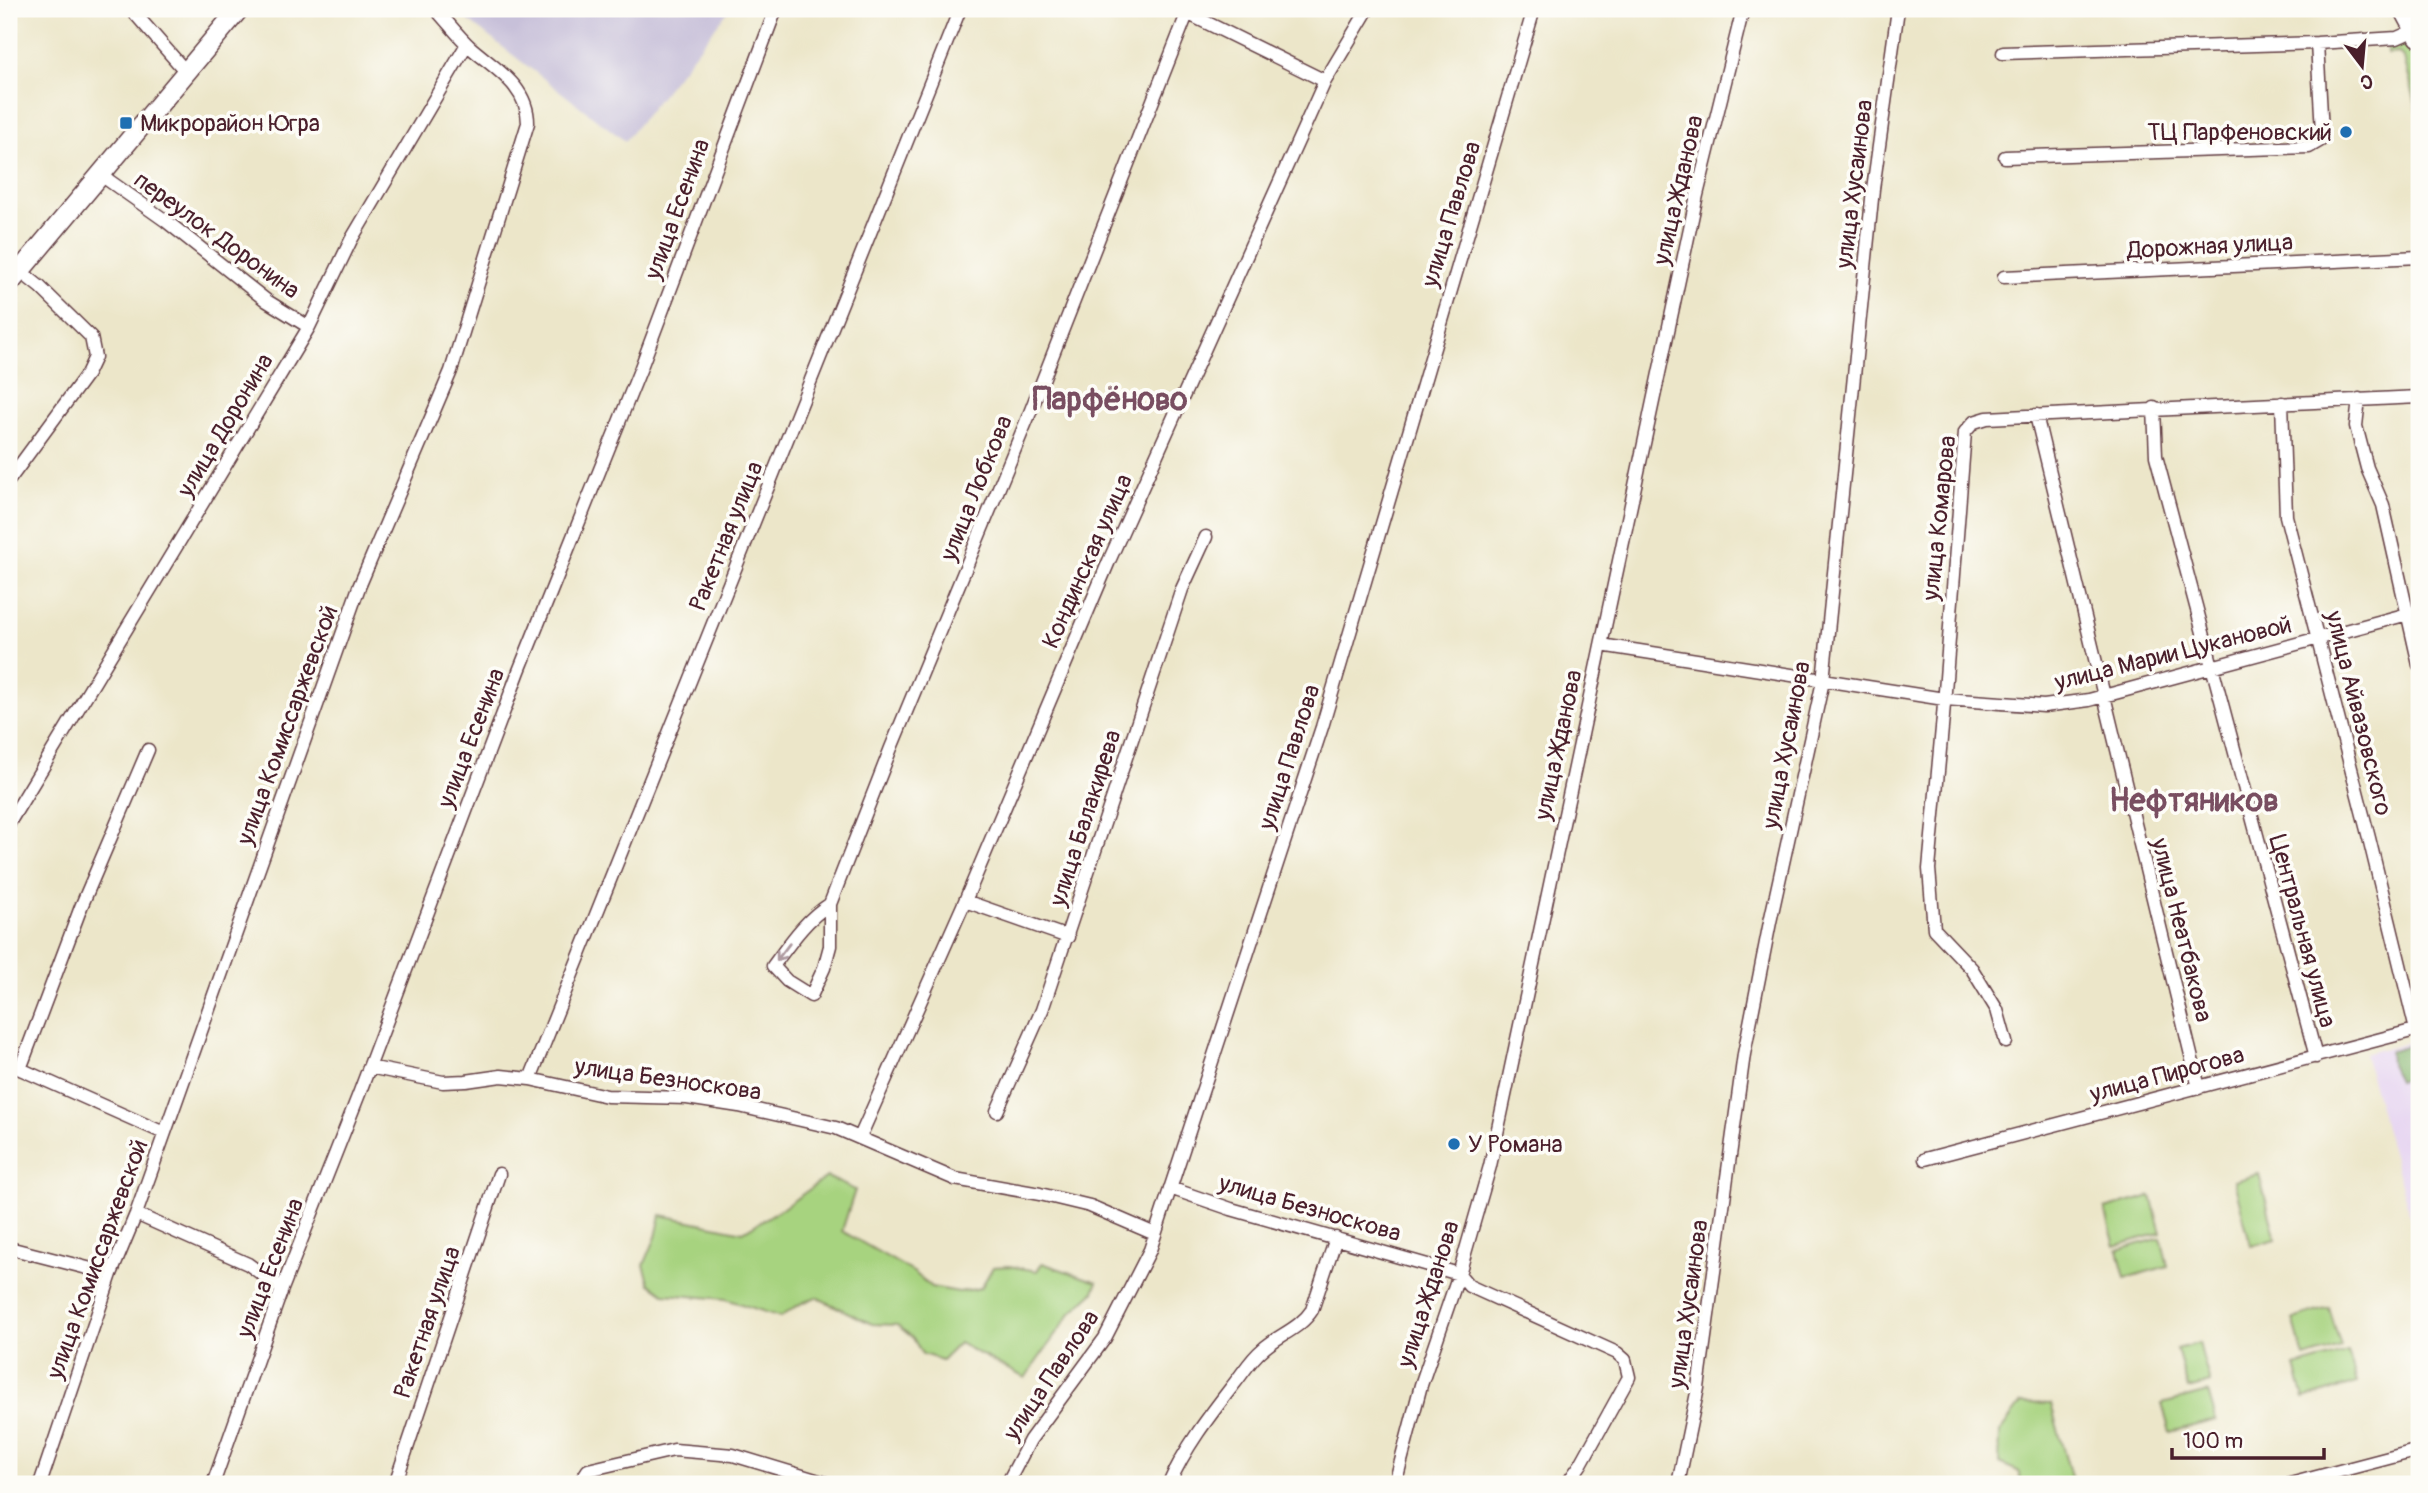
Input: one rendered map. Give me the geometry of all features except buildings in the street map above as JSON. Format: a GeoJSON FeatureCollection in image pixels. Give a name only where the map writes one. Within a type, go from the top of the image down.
{"type":"FeatureCollection","features":[{"type":"Feature","properties":{"kind":"main road"},"geometry":{"type":"LineString","coordinates":[[14,277],[239,9]]}},
{"type":"Feature","properties":{"kind":"main road"},"geometry":{"type":"LineString","coordinates":[[2404,9],[2417,33]]}},
{"type":"Feature","properties":{"kind":"street"},"geometry":{"type":"LineString","coordinates":[[131,9],[187,73]]}},
{"type":"Feature","properties":{"kind":"street","name":"улица Комиссаржевской"},"geometry":{"type":"LineString","coordinates":[[40,1484],[111,1275],[136,1214],[359,587],[451,371],[528,123],[524,99],[516,87],[467,44],[439,9]]}},
{"type":"Feature","properties":{"kind":"street","name":"улица Есенина"},"geometry":{"type":"LineString","coordinates":[[213,1484],[282,1289],[519,671],[640,370],[776,9]]}},
{"type":"Feature","properties":{"kind":"street","name":"Ракетная улица"},"geometry":{"type":"LineString","coordinates":[[530,1079],[960,9]]}},
{"type":"Feature","properties":{"kind":"street","name":"Кондинская улица"},"geometry":{"type":"LineString","coordinates":[[860,1138],[965,901],[1109,561],[1325,81],[1368,9]]}},
{"type":"Feature","properties":{"kind":"street","name":"улица Павлова"},"geometry":{"type":"LineString","coordinates":[[1007,1484],[1030,1440],[1105,1338],[1150,1250],[1322,727],[1534,9]]}},
{"type":"Feature","properties":{"kind":"street","name":"улица Жданова"},"geometry":{"type":"LineString","coordinates":[[1395,1484],[1421,1385],[1459,1274],[1490,1166],[1697,195],[1743,9]]}},
{"type":"Feature","properties":{"kind":"street","name":"улица Хусаинова"},"geometry":{"type":"LineString","coordinates":[[1678,1484],[1698,1388],[1744,1054],[1823,681],[1873,189],[1898,9]]}},
{"type":"Feature","properties":{"kind":"street"},"geometry":{"type":"LineString","coordinates":[[1188,11],[1325,81]]}},
{"type":"Feature","properties":{"kind":"street","name":"улица Лобкова"},"geometry":{"type":"LineString","coordinates":[[830,904],[815,914],[772,966],[787,981],[811,996],[824,968],[830,946],[830,904],[891,748],[1029,415],[1188,11]]}},
{"type":"Feature","properties":{"kind":"street"},"geometry":{"type":"LineString","coordinates":[[2003,53],[2317,43],[2397,38],[2417,33]]}},
{"type":"Feature","properties":{"kind":"street"},"geometry":{"type":"LineString","coordinates":[[2005,157],[2309,147],[2321,140],[2322,132],[2317,43]]}},
{"type":"Feature","properties":{"kind":"street","name":"улица Доронина"},"geometry":{"type":"LineString","coordinates":[[9,823],[309,327],[351,240],[467,44]]}},
{"type":"Feature","properties":{"kind":"street","name":"переулок Доронина"},"geometry":{"type":"LineString","coordinates":[[101,175],[166,221],[267,301],[309,327]]}},
{"type":"Feature","properties":{"kind":"street","name":"Дорожная улица"},"geometry":{"type":"LineString","coordinates":[[2004,277],[2419,257]]}},
{"type":"Feature","properties":{"kind":"street"},"geometry":{"type":"LineString","coordinates":[[9,480],[87,374],[94,357],[91,337],[40,287],[14,277]]}},
{"type":"Feature","properties":{"kind":"street","name":"улица Комарова"},"geometry":{"type":"LineString","coordinates":[[2006,1042],[1997,1010],[1972,969],[1934,929],[1929,869],[1965,432],[1974,422],[1987,418],[2419,397]]}},
{"type":"Feature","properties":{"kind":"street"},"geometry":{"type":"LineString","coordinates":[[2359,400],[2356,426],[2367,468],[2383,505],[2413,613],[2419,665]]}},
{"type":"Feature","properties":{"kind":"street","name":"улица Айвазовского"},"geometry":{"type":"LineString","coordinates":[[2282,403],[2286,516],[2418,1029]]}},
{"type":"Feature","properties":{"kind":"street","name":"Центральная улица"},"geometry":{"type":"LineString","coordinates":[[2154,408],[2156,456],[2316,1057]]}},
{"type":"Feature","properties":{"kind":"street","name":"улица Неатбакова"},"geometry":{"type":"LineString","coordinates":[[2036,415],[2199,1088]]}},
{"type":"Feature","properties":{"kind":"street","name":"улица Балакирева"},"geometry":{"type":"LineString","coordinates":[[997,1111],[1042,1010],[1182,589],[1206,537]]}},
{"type":"Feature","properties":{"kind":"street","name":"улица Марии Цукановой"},"geometry":{"type":"LineString","coordinates":[[1601,645],[1944,699],[2044,706],[2104,696],[2413,613]]}},
{"type":"Feature","properties":{"kind":"street"},"geometry":{"type":"LineString","coordinates":[[148,750],[14,1067],[164,1133]]}},
{"type":"Feature","properties":{"kind":"street"},"geometry":{"type":"LineString","coordinates":[[965,901],[1068,937]]}},
{"type":"Feature","properties":{"kind":"street","name":"улица Пирогова"},"geometry":{"type":"LineString","coordinates":[[1925,1159],[2418,1029]]}},
{"type":"Feature","properties":{"kind":"street","name":"улица Безноскова"},"geometry":{"type":"LineString","coordinates":[[369,1067],[443,1082],[466,1082],[501,1076],[530,1079],[607,1096],[687,1098],[739,1106],[836,1128],[955,1179],[1090,1206],[1155,1234]]}},
{"type":"Feature","properties":{"kind":"street","name":"Ракетная улица"},"geometry":{"type":"LineString","coordinates":[[395,1484],[499,1174]]}},
{"type":"Feature","properties":{"kind":"street","name":"улица Безноскова"},"geometry":{"type":"LineString","coordinates":[[1170,1188],[1231,1209],[1459,1274],[1469,1286],[1617,1353],[1625,1360],[1629,1377],[1567,1484]]}},
{"type":"Feature","properties":{"kind":"street"},"geometry":{"type":"LineString","coordinates":[[136,1214],[248,1264],[282,1289]]}},
{"type":"Feature","properties":{"kind":"street"},"geometry":{"type":"LineString","coordinates":[[1169,1484],[1177,1466],[1207,1419],[1259,1352],[1306,1320],[1312,1310],[1336,1238]]}},
{"type":"Feature","properties":{"kind":"street"},"geometry":{"type":"LineString","coordinates":[[9,1248],[111,1275]]}},
{"type":"Feature","properties":{"kind":"street"},"geometry":{"type":"LineString","coordinates":[[579,1484],[589,1470],[674,1450],[733,1455],[829,1484]]}},
{"type":"Feature","properties":{"kind":"street"},"geometry":{"type":"LineString","coordinates":[[2290,1484],[2419,1450]]}},
{"type":"Feature","properties":{"kind":"shaded area"},"geometry":{"type":"Polygon","coordinates":[[[453,9],[730,9],[625,141],[453,9]]]}},
{"type":"Feature","properties":{"kind":"shaded area"},"geometry":{"type":"Polygon","coordinates":[[[2419,1039],[2419,1247],[2364,1054],[2419,1039]]]}},
{"type":"Feature","properties":{"kind":"green space"},"geometry":{"type":"Polygon","coordinates":[[[2388,46],[2407,48],[2417,63],[2420,84],[2419,115],[2404,58],[2399,53],[2388,54],[2388,46]]]}},
{"type":"Feature","properties":{"kind":"green space"},"geometry":{"type":"Polygon","coordinates":[[[2419,1042],[2419,1076],[2398,1081],[2390,1064],[2389,1051],[2419,1042]]]}},
{"type":"Feature","properties":{"kind":"green space"},"geometry":{"type":"Polygon","coordinates":[[[2259,1174],[2276,1239],[2251,1246],[2234,1181],[2259,1174]]]}},
{"type":"Feature","properties":{"kind":"green space"},"geometry":{"type":"Polygon","coordinates":[[[827,1177],[855,1190],[842,1231],[915,1273],[931,1287],[959,1292],[981,1288],[993,1267],[1009,1266],[1037,1271],[1042,1263],[1097,1282],[1094,1292],[1071,1313],[1025,1378],[959,1343],[942,1360],[922,1354],[913,1338],[897,1325],[872,1324],[816,1297],[780,1317],[726,1299],[664,1294],[650,1284],[644,1265],[656,1237],[661,1215],[743,1232],[827,1177]]]}},
{"type":"Feature","properties":{"kind":"green space"},"geometry":{"type":"Polygon","coordinates":[[[2151,1196],[2161,1233],[2115,1246],[2105,1209],[2151,1196]]]}},
{"type":"Feature","properties":{"kind":"green space"},"geometry":{"type":"Polygon","coordinates":[[[2161,1238],[2168,1266],[2125,1278],[2118,1250],[2161,1238]]]}},
{"type":"Feature","properties":{"kind":"green space"},"geometry":{"type":"Polygon","coordinates":[[[2329,1308],[2341,1347],[2304,1358],[2293,1319],[2329,1308]]]}},
{"type":"Feature","properties":{"kind":"green space"},"geometry":{"type":"Polygon","coordinates":[[[2199,1343],[2210,1383],[2188,1389],[2177,1349],[2199,1343]]]}},
{"type":"Feature","properties":{"kind":"green space"},"geometry":{"type":"Polygon","coordinates":[[[2348,1352],[2357,1383],[2304,1399],[2295,1367],[2348,1352]]]}},
{"type":"Feature","properties":{"kind":"green space"},"geometry":{"type":"Polygon","coordinates":[[[2208,1392],[2216,1420],[2170,1432],[2162,1404],[2208,1392]]]}},
{"type":"Feature","properties":{"kind":"green space"},"geometry":{"type":"Polygon","coordinates":[[[2021,1403],[2051,1404],[2073,1484],[2022,1484],[2018,1471],[1999,1463],[2000,1432],[2021,1403]]]}},
{"type":"Feature","properties":{"kind":"place","name":"Микрорайон Югра"},"geometry":{"type":"Point","coordinates":[126,123]}},
{"type":"Feature","properties":{"kind":"place","name":"ТЦ Парфеновский"},"geometry":{"type":"Point","coordinates":[2346,132]}},
{"type":"Feature","properties":{"kind":"place","name":"У Романа"},"geometry":{"type":"Point","coordinates":[1454,1144]}},
{"type":"Feature","properties":{"kind":"district","name":"Парфёново"},"geometry":{"type":"Point","coordinates":[1110,399]}},
{"type":"Feature","properties":{"kind":"district","name":"Нефтяников"},"geometry":{"type":"Point","coordinates":[2194,800]}}]}
